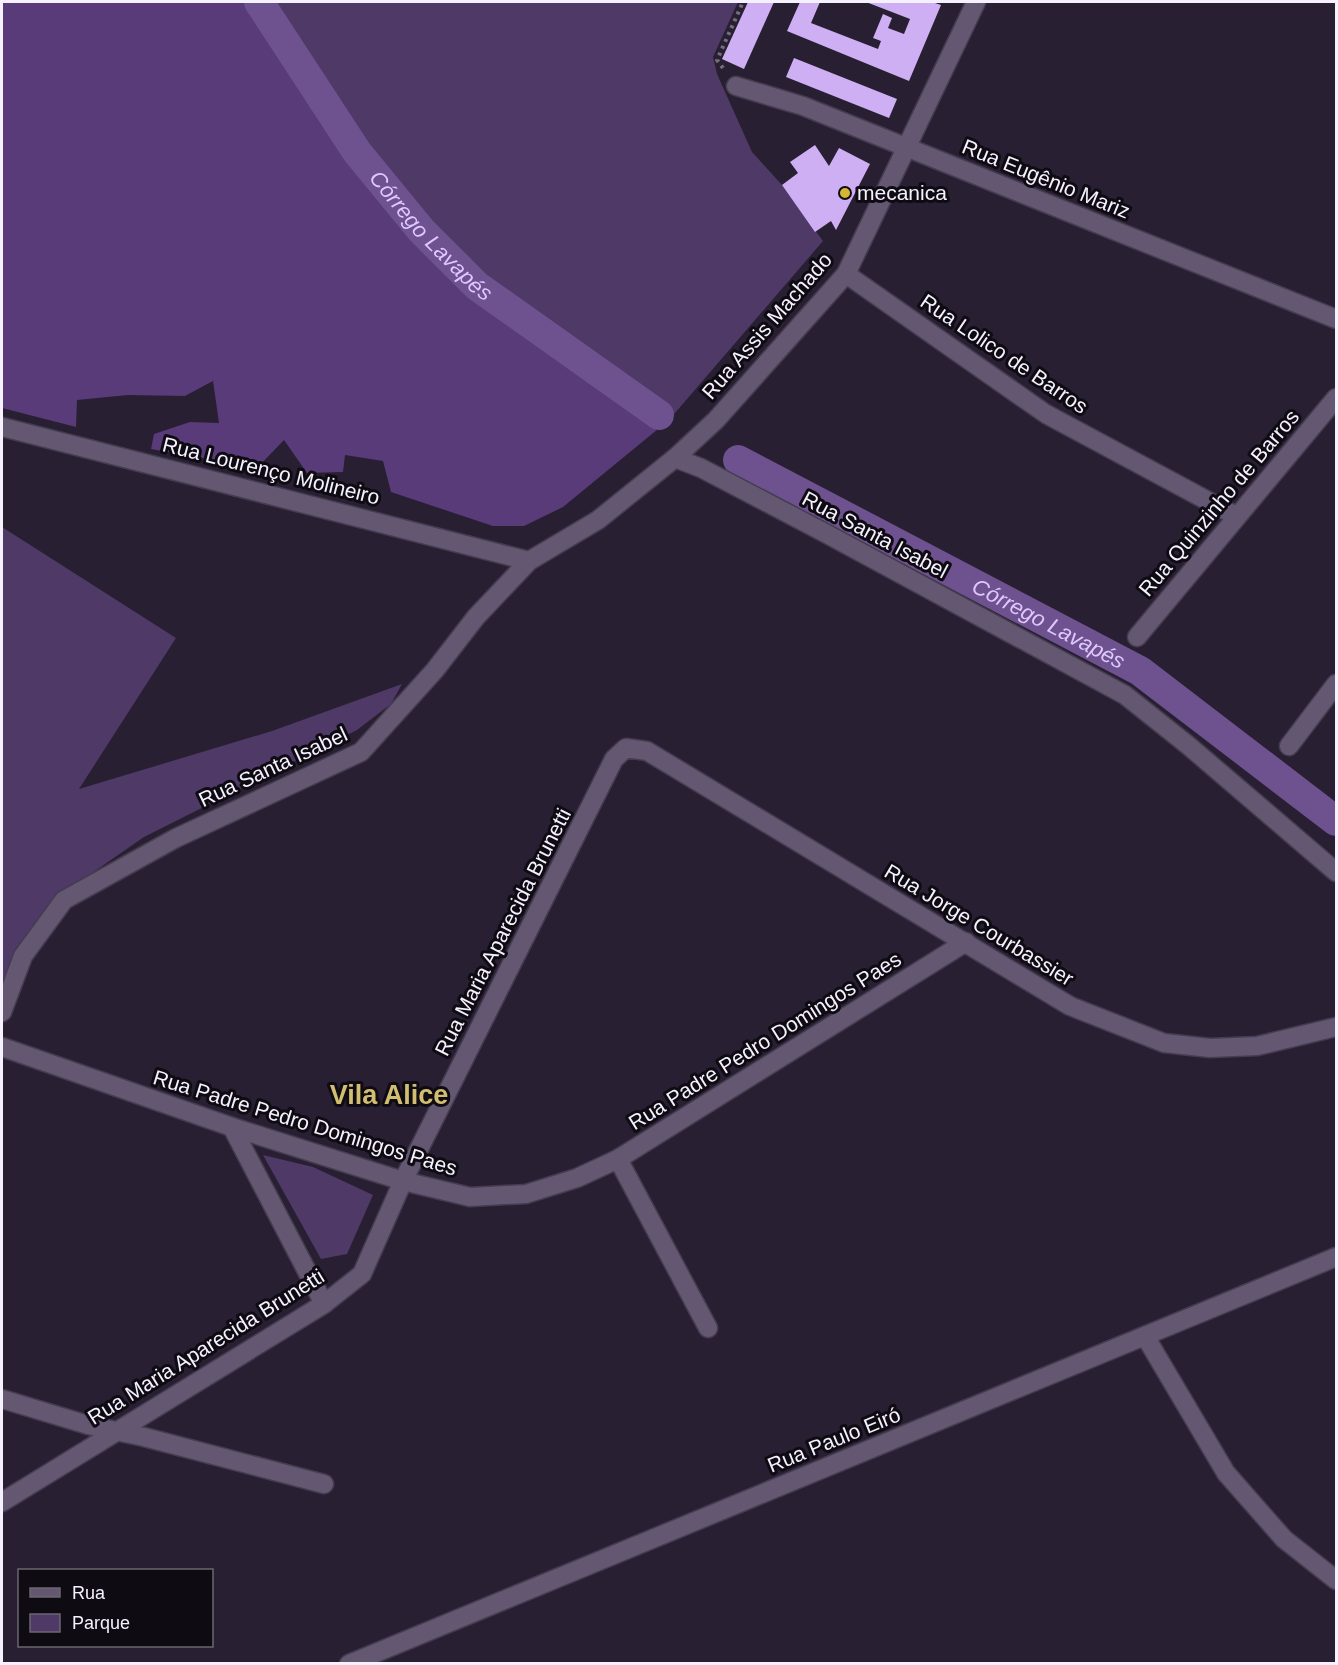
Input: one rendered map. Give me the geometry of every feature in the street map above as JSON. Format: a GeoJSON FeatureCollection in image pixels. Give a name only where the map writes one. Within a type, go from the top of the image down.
{"type":"FeatureCollection","features":[{"type":"Feature","properties":{"kind":"street","name":"Rua Assis Machado"},"geometry":{"type":"LineString","coordinates":[[680,454],[716,420],[846,274],[976,2]]}},
{"type":"Feature","properties":{"kind":"street","name":"Rua Eugênio Mariz"},"geometry":{"type":"LineString","coordinates":[[736,86],[803,106],[1336,319]]}},
{"type":"Feature","properties":{"kind":"street","name":"Rua Lolico de Barros"},"geometry":{"type":"LineString","coordinates":[[846,274],[1046,414],[1236,516]]}},
{"type":"Feature","properties":{"kind":"street","name":"Rua Quinzinho de Barros"},"geometry":{"type":"LineString","coordinates":[[1137,637],[1336,398]]}},
{"type":"Feature","properties":{"kind":"street","name":"Rua Lourenço Molineiro"},"geometry":{"type":"LineString","coordinates":[[2,427],[529,561]]}},
{"type":"Feature","properties":{"kind":"street","name":"Rua Santa Isabel"},"geometry":{"type":"LineString","coordinates":[[2,1012],[23,956],[64,900],[176,838],[362,752],[435,670],[476,617],[529,561],[598,520],[680,454],[701,468],[1125,695],[1189,746],[1336,872]]}},
{"type":"Feature","properties":{"kind":"street"},"geometry":{"type":"LineString","coordinates":[[1289,746],[1336,684]]}},
{"type":"Feature","properties":{"kind":"street","name":"Rua Jorge Courbassier"},"geometry":{"type":"LineString","coordinates":[[626,748],[647,751],[1070,1006],[1164,1043],[1210,1048],[1257,1046],[1336,1027]]}},
{"type":"Feature","properties":{"kind":"street","name":"Rua Maria Aparecida Brunetti"},"geometry":{"type":"LineString","coordinates":[[2,1502],[324,1304],[362,1274],[403,1181],[615,759],[626,748]]}},
{"type":"Feature","properties":{"kind":"street","name":"Rua Padre Pedro Domingos Paes"},"geometry":{"type":"LineString","coordinates":[[2,1047],[232,1127],[403,1181],[470,1197],[526,1194],[577,1178],[618,1159],[966,942]]}},
{"type":"Feature","properties":{"kind":"street"},"geometry":{"type":"LineString","coordinates":[[232,1127],[324,1304]]}},
{"type":"Feature","properties":{"kind":"street"},"geometry":{"type":"LineString","coordinates":[[618,1159],[708,1328]]}},
{"type":"Feature","properties":{"kind":"street","name":"Rua Paulo Eiró"},"geometry":{"type":"LineString","coordinates":[[349,1664],[1336,1257]]}},
{"type":"Feature","properties":{"kind":"street"},"geometry":{"type":"LineString","coordinates":[[1145,1336],[1226,1473],[1284,1539],[1336,1580]]}},
{"type":"Feature","properties":{"kind":"street"},"geometry":{"type":"LineString","coordinates":[[2,1399],[114,1432],[144,1437],[324,1484]]}},
{"type":"Feature","properties":{"kind":"path"},"geometry":{"type":"LineString","coordinates":[[736,86],[717,60],[743,2]]}},
{"type":"Feature","properties":{"kind":"green space"},"geometry":{"type":"Polygon","coordinates":[[[259,2],[738,2],[713,57],[717,74],[752,152],[782,185],[823,241],[669,420],[477,286],[421,230],[357,152],[259,2]]]}},
{"type":"Feature","properties":{"kind":"green space"},"geometry":{"type":"Polygon","coordinates":[[[2,527],[176,638],[79,789],[272,731],[402,684],[391,704],[357,730],[144,837],[56,898],[16,955],[2,984],[2,527]]]}},
{"type":"Feature","properties":{"kind":"green space"},"geometry":{"type":"Polygon","coordinates":[[[263,1155],[313,1167],[373,1195],[347,1254],[321,1259],[263,1155]]]}},
{"type":"Feature","properties":{"kind":"shaded area"},"geometry":{"type":"Polygon","coordinates":[[[2,2],[259,2],[357,152],[421,230],[477,286],[669,420],[563,507],[524,526],[493,526],[391,492],[383,461],[345,455],[343,472],[307,473],[284,440],[257,468],[151,449],[154,434],[190,422],[219,423],[213,381],[185,396],[128,395],[77,400],[76,427],[2,408],[2,2]]]}},
{"type":"Feature","properties":{"kind":"building"},"geometry":{"type":"Polygon","coordinates":[[[748,2],[774,2],[744,69],[722,59],[748,2]]]}},
{"type":"Feature","properties":{"kind":"building"},"geometry":{"type":"Polygon","coordinates":[[[800,2],[820,2],[811,23],[878,49],[881,41],[873,38],[883,14],[892,18],[888,28],[904,34],[910,19],[866,2],[932,2],[941,5],[909,81],[787,31],[800,2]]]}},
{"type":"Feature","properties":{"kind":"building"},"geometry":{"type":"Polygon","coordinates":[[[794,58],[897,99],[889,118],[786,77],[794,58]]]}},
{"type":"Feature","properties":{"kind":"building"},"geometry":{"type":"Polygon","coordinates":[[[815,145],[829,166],[839,148],[870,164],[836,230],[831,221],[815,232],[782,185],[798,173],[790,162],[815,145]]]}},
{"type":"Feature","properties":{"kind":"waterway","name":"Córrego Lavapés"},"geometry":{"type":"LineString","coordinates":[[259,2],[357,152],[421,230],[477,286],[659,415]]}},
{"type":"Feature","properties":{"kind":"waterway","name":"Córrego Lavapés"},"geometry":{"type":"LineString","coordinates":[[738,460],[1140,671],[1336,821]]}},
{"type":"Feature","properties":{"kind":"place","name":"mecanica"},"geometry":{"type":"Point","coordinates":[845,193]}},
{"type":"Feature","properties":{"kind":"district","name":"Vila Alice"},"geometry":{"type":"Point","coordinates":[389,1095]}}]}
